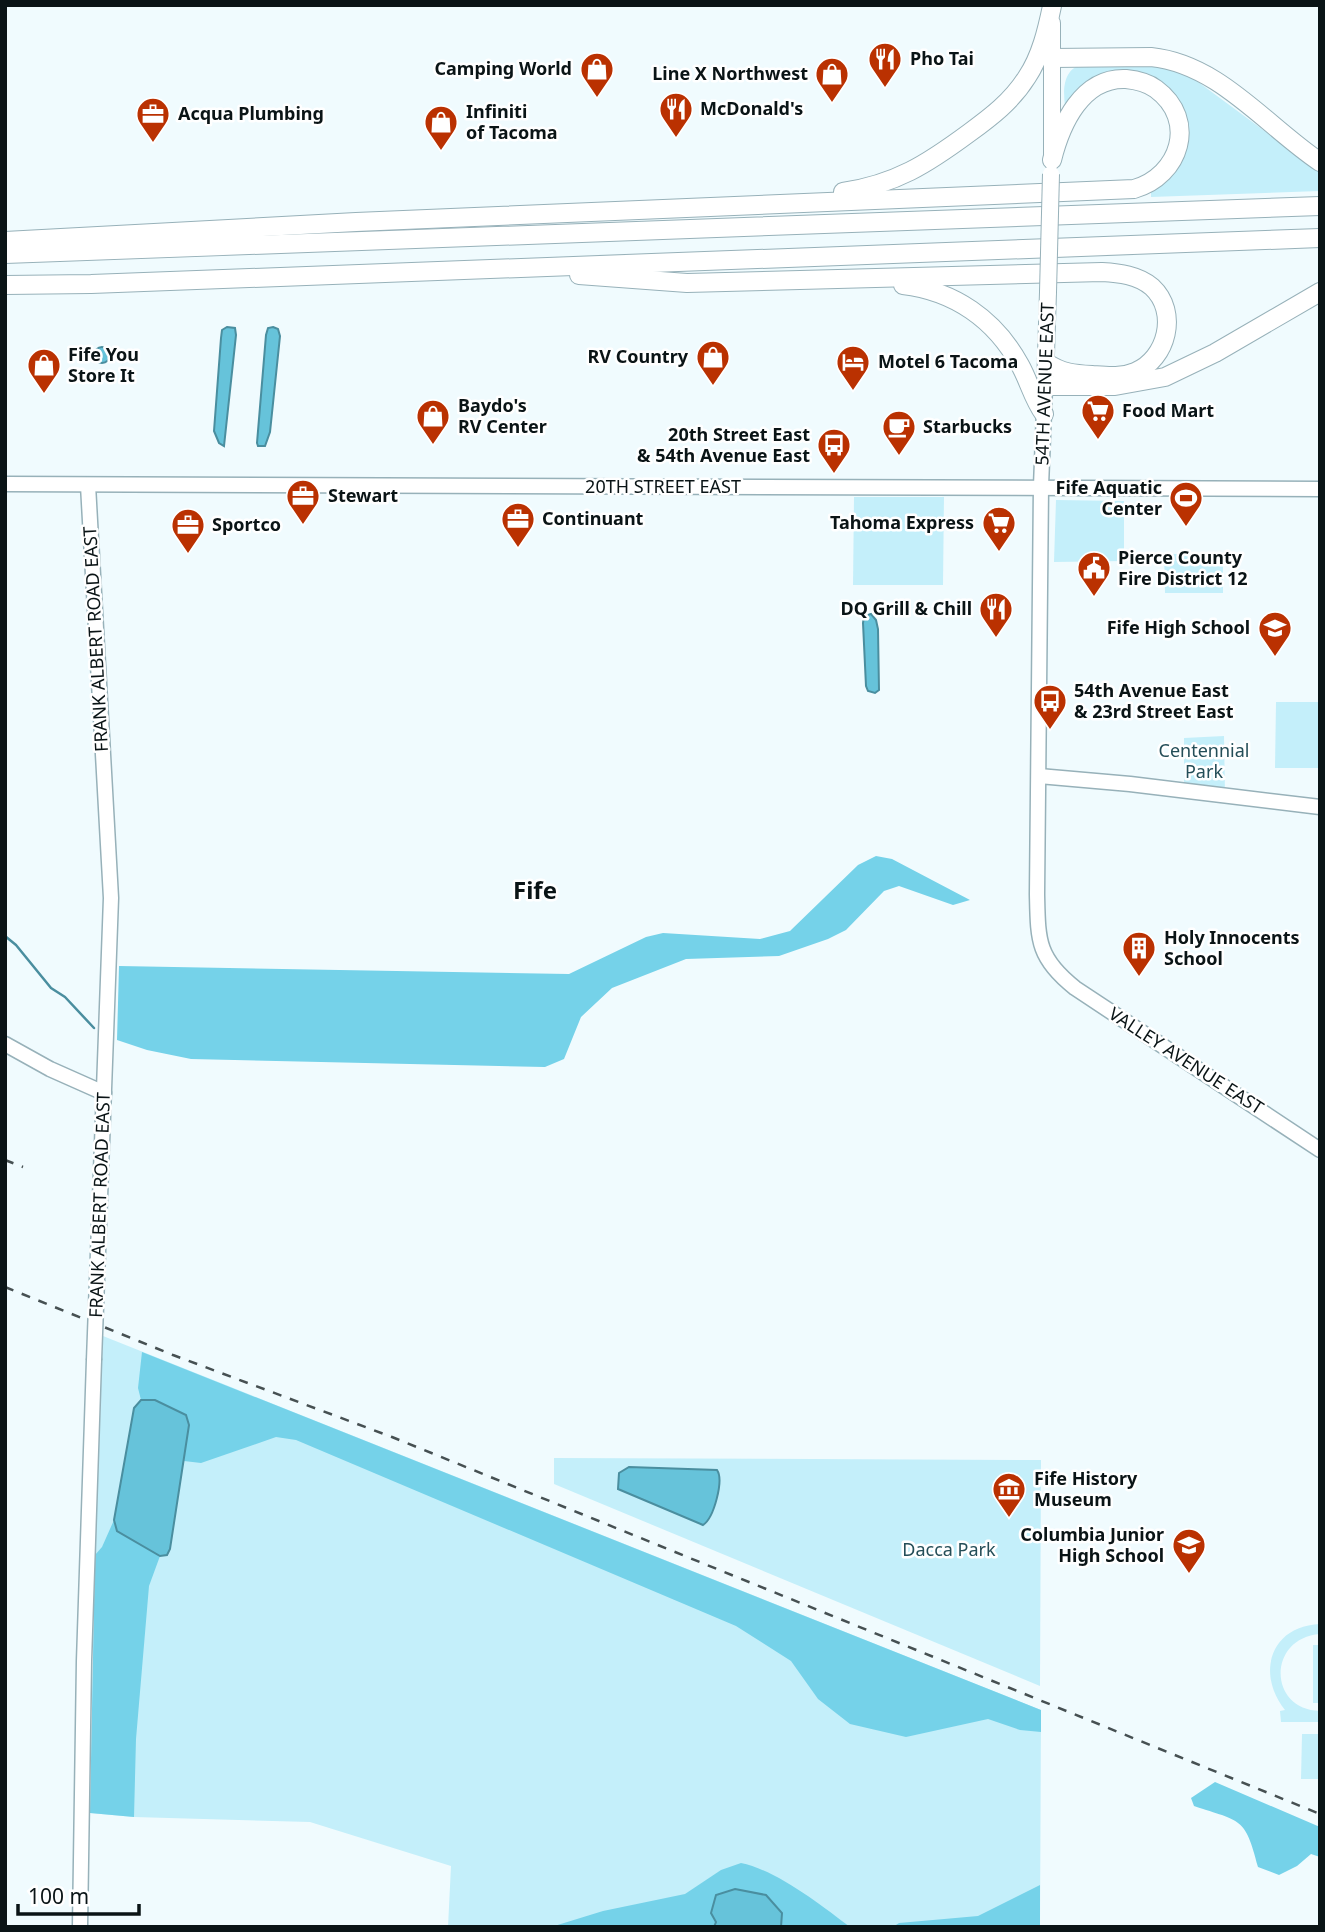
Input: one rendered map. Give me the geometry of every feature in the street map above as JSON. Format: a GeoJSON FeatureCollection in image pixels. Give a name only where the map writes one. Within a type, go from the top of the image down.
{"type":"FeatureCollection","features":[{"type":"Feature","properties":{"kind":"highway"},"geometry":{"type":"LineString","coordinates":[[421,219],[584,204],[837,193],[866,189],[897,179],[930,162],[1012,97],[1028,77],[1038,56],[1052,6]]}},
{"type":"Feature","properties":{"kind":"highway"},"geometry":{"type":"LineString","coordinates":[[1052,58],[1151,57],[1167,58],[1193,66],[1226,88],[1320,162]]}},
{"type":"Feature","properties":{"kind":"highway"},"geometry":{"type":"LineString","coordinates":[[5,241],[421,219],[1134,189],[1156,180],[1173,161],[1179,147],[1178,121],[1170,103],[1150,85],[1129,79],[1103,83],[1084,94],[1070,113],[1056,142],[1051,167]]}},
{"type":"Feature","properties":{"kind":"highway"},"geometry":{"type":"LineString","coordinates":[[5,254],[1320,206]]}},
{"type":"Feature","properties":{"kind":"highway"},"geometry":{"type":"LineString","coordinates":[[5,285],[1320,238]]}},
{"type":"Feature","properties":{"kind":"highway"},"geometry":{"type":"LineString","coordinates":[[502,268],[687,283],[1102,272],[1138,279],[1158,295],[1166,314],[1166,334],[1159,351],[1146,366],[1127,375],[1104,376],[1068,374],[1047,363]]}},
{"type":"Feature","properties":{"kind":"highway"},"geometry":{"type":"LineString","coordinates":[[833,278],[927,289],[948,295],[968,306],[993,327],[1012,351],[1022,368],[1034,400],[1044,414]]}},
{"type":"Feature","properties":{"kind":"highway"},"geometry":{"type":"LineString","coordinates":[[1045,386],[1115,386],[1165,377],[1214,353],[1320,292]]}},
{"type":"Feature","properties":{"kind":"main road","name":"54TH AVENUE EAST"},"geometry":{"type":"LineString","coordinates":[[1052,6],[1047,363],[1041,486],[1038,927],[1041,947],[1053,970]]}},
{"type":"Feature","properties":{"kind":"main road","name":"20TH STREET EAST"},"geometry":{"type":"LineString","coordinates":[[5,484],[1320,489]]}},
{"type":"Feature","properties":{"kind":"main road","name":"FRANK ALBERT ROAD EAST"},"geometry":{"type":"LineString","coordinates":[[80,1927],[84,1661],[111,898],[88,485]]}},
{"type":"Feature","properties":{"kind":"main road"},"geometry":{"type":"LineString","coordinates":[[1039,776],[1320,807]]}},
{"type":"Feature","properties":{"kind":"main road","name":"VALLEY AVENUE EAST"},"geometry":{"type":"LineString","coordinates":[[1053,970],[1075,988],[1320,1150]]}},
{"type":"Feature","properties":{"kind":"main road"},"geometry":{"type":"LineString","coordinates":[[5,1044],[50,1069],[104,1093]]}},
{"type":"Feature","properties":{"kind":"green space"},"geometry":{"type":"Polygon","coordinates":[[[1080,65],[1162,67],[1186,73],[1320,172],[1320,191],[1151,197],[1151,190],[1185,142],[1145,75],[1065,106],[1064,88],[1067,76],[1080,65]]]}},
{"type":"Feature","properties":{"kind":"green space"},"geometry":{"type":"Polygon","coordinates":[[[854,497],[944,497],[943,585],[853,585],[854,497]]]}},
{"type":"Feature","properties":{"kind":"green space"},"geometry":{"type":"Polygon","coordinates":[[[1056,500],[1124,501],[1124,561],[1054,562],[1056,500]]]}},
{"type":"Feature","properties":{"kind":"green space"},"geometry":{"type":"Polygon","coordinates":[[[1164,554],[1223,554],[1223,593],[1165,593],[1164,554]]]}},
{"type":"Feature","properties":{"kind":"green space"},"geometry":{"type":"Polygon","coordinates":[[[1276,702],[1320,702],[1320,768],[1275,768],[1276,702]]]}},
{"type":"Feature","properties":{"kind":"green space","name":"Centennial Park"},"geometry":{"type":"Polygon","coordinates":[[[1224,736],[1225,793],[1184,785],[1184,738],[1224,736]]]}},
{"type":"Feature","properties":{"kind":"green space"},"geometry":{"type":"Polygon","coordinates":[[[103,1336],[1041,1710],[1040,1927],[448,1927],[451,1866],[310,1822],[134,1817],[90,1813],[96,1495],[103,1336]]]}},
{"type":"Feature","properties":{"kind":"green space","name":"Dacca Park"},"geometry":{"type":"Polygon","coordinates":[[[554,1458],[1041,1460],[1040,1686],[554,1484],[554,1458]]]}},
{"type":"Feature","properties":{"kind":"green space"},"geometry":{"type":"Polygon","coordinates":[[[1320,1624],[1320,1634],[1303,1638],[1290,1648],[1283,1660],[1281,1674],[1283,1687],[1291,1699],[1303,1708],[1320,1711],[1320,1722],[1281,1722],[1280,1711],[1285,1710],[1271,1682],[1273,1654],[1289,1633],[1320,1624]]]}},
{"type":"Feature","properties":{"kind":"green space"},"geometry":{"type":"Polygon","coordinates":[[[1313,1645],[1320,1645],[1320,1703],[1313,1703],[1313,1645]]]}},
{"type":"Feature","properties":{"kind":"green space"},"geometry":{"type":"Polygon","coordinates":[[[1302,1734],[1320,1734],[1320,1779],[1301,1779],[1302,1734]]]}},
{"type":"Feature","properties":{"kind":"shaded area"},"geometry":{"type":"Polygon","coordinates":[[[227,327],[235,328],[236,335],[224,446],[219,443],[214,431],[222,330],[227,327]]]}},
{"type":"Feature","properties":{"kind":"shaded area"},"geometry":{"type":"Polygon","coordinates":[[[268,328],[278,329],[280,336],[270,432],[265,446],[258,446],[266,335],[268,328]]]}},
{"type":"Feature","properties":{"kind":"shaded area"},"geometry":{"type":"Polygon","coordinates":[[[102,347],[108,349],[108,361],[102,363],[96,361],[94,355],[96,349],[102,347]]]}},
{"type":"Feature","properties":{"kind":"shaded area"},"geometry":{"type":"Polygon","coordinates":[[[871,614],[878,629],[879,690],[875,693],[868,691],[866,686],[863,623],[864,616],[871,614]]]}},
{"type":"Feature","properties":{"kind":"shaded area"},"geometry":{"type":"Polygon","coordinates":[[[876,856],[892,859],[970,900],[953,905],[899,886],[884,891],[846,930],[828,939],[779,956],[686,959],[612,988],[581,1017],[564,1059],[545,1067],[191,1059],[147,1050],[117,1040],[119,966],[569,974],[646,937],[663,933],[760,939],[790,931],[858,865],[876,856]]]}},
{"type":"Feature","properties":{"kind":"shaded area"},"geometry":{"type":"Polygon","coordinates":[[[142,1352],[1041,1710],[1041,1732],[1020,1730],[988,1719],[906,1737],[850,1724],[818,1699],[791,1661],[736,1626],[296,1440],[276,1437],[201,1463],[184,1461],[189,1425],[155,1400],[141,1400],[138,1388],[142,1352]]]}},
{"type":"Feature","properties":{"kind":"shaded area"},"geometry":{"type":"Polygon","coordinates":[[[141,1400],[155,1400],[186,1415],[189,1425],[167,1555],[160,1556],[117,1531],[114,1520],[134,1408],[141,1400]]]}},
{"type":"Feature","properties":{"kind":"shaded area"},"geometry":{"type":"Polygon","coordinates":[[[629,1467],[717,1470],[719,1490],[711,1515],[703,1525],[618,1489],[619,1473],[629,1467]]]}},
{"type":"Feature","properties":{"kind":"shaded area"},"geometry":{"type":"Polygon","coordinates":[[[114,1520],[117,1531],[160,1556],[149,1586],[136,1739],[134,1817],[90,1813],[95,1555],[102,1547],[114,1520]]]}},
{"type":"Feature","properties":{"kind":"shaded area"},"geometry":{"type":"Polygon","coordinates":[[[1215,1782],[1320,1827],[1320,1857],[1311,1854],[1297,1866],[1279,1875],[1258,1867],[1249,1838],[1239,1823],[1194,1806],[1191,1798],[1215,1782]]]}},
{"type":"Feature","properties":{"kind":"shaded area"},"geometry":{"type":"Polygon","coordinates":[[[741,1863],[783,1881],[850,1927],[781,1927],[782,1913],[716,1922],[714,1927],[551,1927],[603,1911],[685,1894],[721,1870],[741,1863]]]}},
{"type":"Feature","properties":{"kind":"shaded area"},"geometry":{"type":"Polygon","coordinates":[[[1040,1885],[1040,1927],[893,1927],[899,1923],[978,1916],[1040,1885]]]}},
{"type":"Feature","properties":{"kind":"shaded area"},"geometry":{"type":"Polygon","coordinates":[[[735,1889],[766,1895],[782,1913],[781,1927],[714,1927],[716,1922],[711,1913],[716,1895],[735,1889]]]}},
{"type":"Feature","properties":{"kind":"waterway"},"geometry":{"type":"LineString","coordinates":[[5,936],[16,945],[51,988],[65,997],[94,1028]]}},
{"type":"Feature","properties":{"kind":"railway"},"geometry":{"type":"LineString","coordinates":[[5,1160],[23,1167]]}},
{"type":"Feature","properties":{"kind":"railway"},"geometry":{"type":"LineString","coordinates":[[5,1287],[173,1355],[392,1437],[1320,1814]]}},
{"type":"Feature","properties":{"kind":"place","name":"Pho Tai"},"geometry":{"type":"Point","coordinates":[885,89]}},
{"type":"Feature","properties":{"kind":"place","name":"Camping World"},"geometry":{"type":"Point","coordinates":[597,99]}},
{"type":"Feature","properties":{"kind":"place","name":"Line X Northwest"},"geometry":{"type":"Point","coordinates":[832,104]}},
{"type":"Feature","properties":{"kind":"place","name":"McDonald's"},"geometry":{"type":"Point","coordinates":[676,139]}},
{"type":"Feature","properties":{"kind":"place","name":"Acqua Plumbing"},"geometry":{"type":"Point","coordinates":[153,144]}},
{"type":"Feature","properties":{"kind":"place","name":"Infiniti of Tacoma"},"geometry":{"type":"Point","coordinates":[441,152]}},
{"type":"Feature","properties":{"kind":"place","name":"RV Country"},"geometry":{"type":"Point","coordinates":[713,387]}},
{"type":"Feature","properties":{"kind":"place","name":"Motel 6 Tacoma"},"geometry":{"type":"Point","coordinates":[853,392]}},
{"type":"Feature","properties":{"kind":"place","name":"Fife You Store It"},"geometry":{"type":"Point","coordinates":[44,395]}},
{"type":"Feature","properties":{"kind":"place","name":"Food Mart"},"geometry":{"type":"Point","coordinates":[1098,441]}},
{"type":"Feature","properties":{"kind":"place","name":"Baydo's RV Center"},"geometry":{"type":"Point","coordinates":[433,446]}},
{"type":"Feature","properties":{"kind":"place","name":"Starbucks"},"geometry":{"type":"Point","coordinates":[899,457]}},
{"type":"Feature","properties":{"kind":"place","name":"20th Street East & 54th Avenue East"},"geometry":{"type":"Point","coordinates":[834,475]}},
{"type":"Feature","properties":{"kind":"place","name":"Stewart"},"geometry":{"type":"Point","coordinates":[303,526]}},
{"type":"Feature","properties":{"kind":"place","name":"Fife Aquatic Center"},"geometry":{"type":"Point","coordinates":[1186,528]}},
{"type":"Feature","properties":{"kind":"place","name":"Continuant"},"geometry":{"type":"Point","coordinates":[518,549]}},
{"type":"Feature","properties":{"kind":"place","name":"Tahoma Express"},"geometry":{"type":"Point","coordinates":[999,553]}},
{"type":"Feature","properties":{"kind":"place","name":"Sportco"},"geometry":{"type":"Point","coordinates":[188,555]}},
{"type":"Feature","properties":{"kind":"place","name":"Pierce County Fire District 12"},"geometry":{"type":"Point","coordinates":[1094,598]}},
{"type":"Feature","properties":{"kind":"place","name":"DQ Grill & Chill"},"geometry":{"type":"Point","coordinates":[996,639]}},
{"type":"Feature","properties":{"kind":"place","name":"Fife High School"},"geometry":{"type":"Point","coordinates":[1275,658]}},
{"type":"Feature","properties":{"kind":"place","name":"54th Avenue East & 23rd Street East"},"geometry":{"type":"Point","coordinates":[1050,731]}},
{"type":"Feature","properties":{"kind":"place","name":"Holy Innocents School"},"geometry":{"type":"Point","coordinates":[1139,978]}},
{"type":"Feature","properties":{"kind":"place","name":"Fife History Museum"},"geometry":{"type":"Point","coordinates":[1009,1519]}},
{"type":"Feature","properties":{"kind":"place","name":"Columbia Junior High School"},"geometry":{"type":"Point","coordinates":[1189,1575]}},
{"type":"Feature","properties":{"kind":"district","name":"Fife"},"geometry":{"type":"Point","coordinates":[535,891]}}]}
